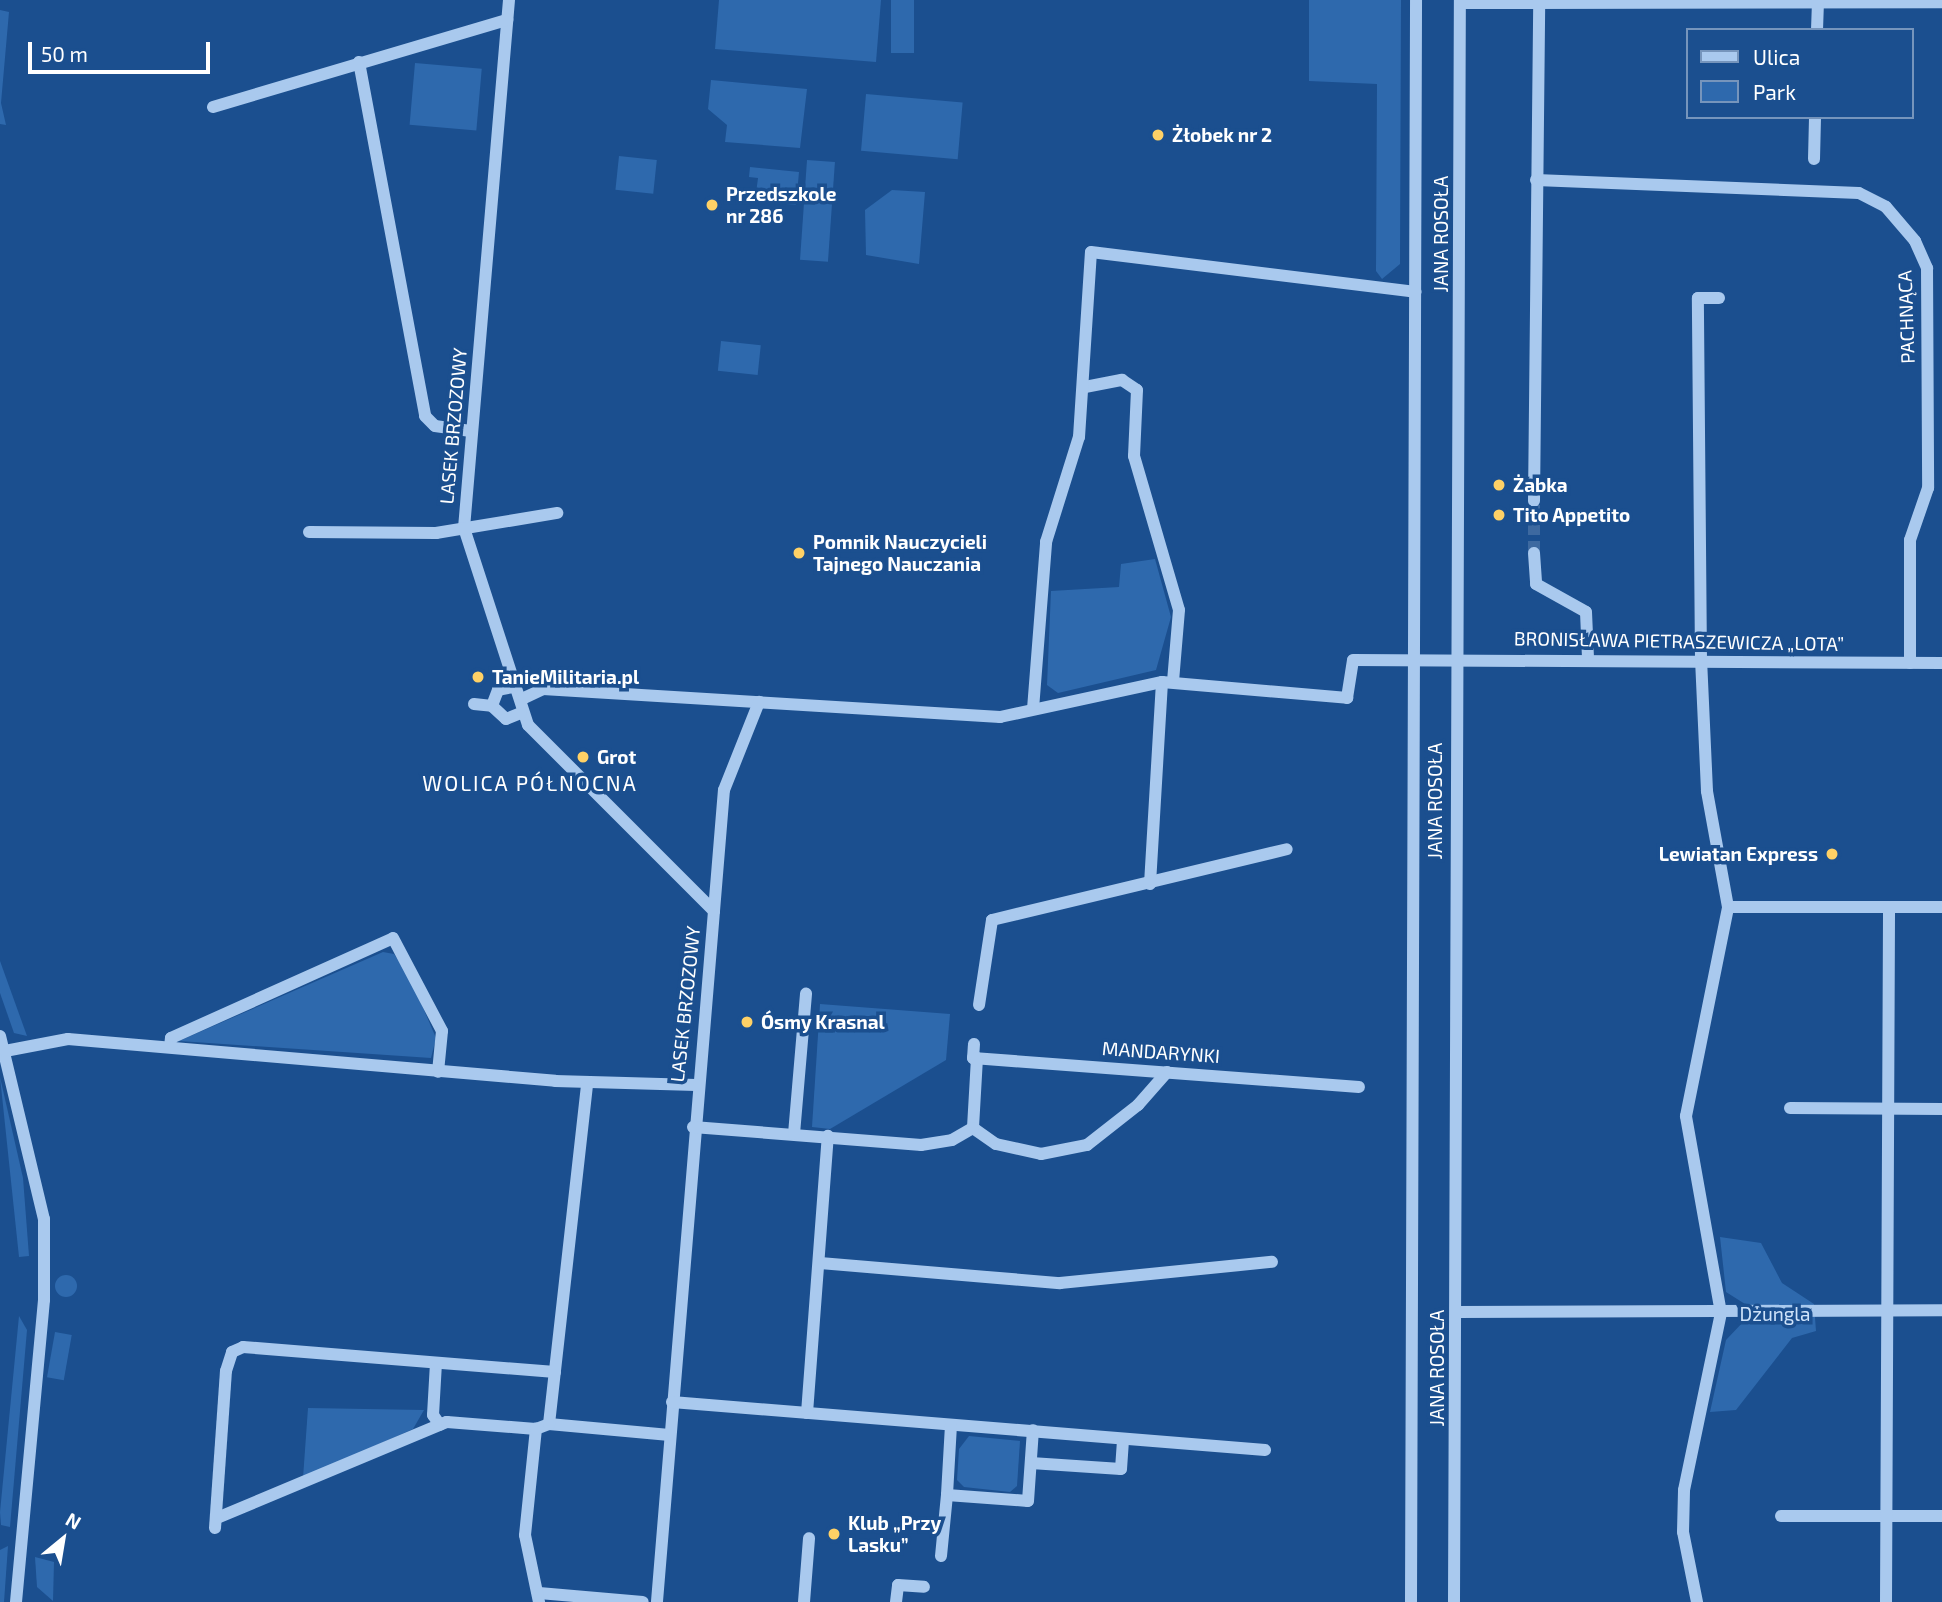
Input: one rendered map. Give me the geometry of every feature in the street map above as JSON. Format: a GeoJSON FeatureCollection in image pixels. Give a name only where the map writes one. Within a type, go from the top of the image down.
{"type":"FeatureCollection","features":[{"type":"Feature","properties":{"kind":"street","name":"LASEK BRZOZOWY"},"geometry":{"type":"LineString","coordinates":[[509,0],[464,528],[513,687],[524,698]]}},
{"type":"Feature","properties":{"kind":"street","name":"JANA ROSOŁA"},"geometry":{"type":"LineString","coordinates":[[1411,1602],[1416,0]]}},
{"type":"Feature","properties":{"kind":"street"},"geometry":{"type":"LineString","coordinates":[[1817,28],[1818,1]]}},
{"type":"Feature","properties":{"kind":"street"},"geometry":{"type":"LineString","coordinates":[[1461,2],[1942,2]]}},
{"type":"Feature","properties":{"kind":"street","name":"JANA ROSOŁA"},"geometry":{"type":"LineString","coordinates":[[1454,1602],[1456,661],[1461,2]]}},
{"type":"Feature","properties":{"kind":"street"},"geometry":{"type":"LineString","coordinates":[[1534,501],[1539,3]]}},
{"type":"Feature","properties":{"kind":"street"},"geometry":{"type":"LineString","coordinates":[[213,107],[507,20]]}},
{"type":"Feature","properties":{"kind":"street"},"geometry":{"type":"LineString","coordinates":[[359,62],[425,415],[435,426],[471,431]]}},
{"type":"Feature","properties":{"kind":"street"},"geometry":{"type":"LineString","coordinates":[[1814,159],[1815,119]]}},
{"type":"Feature","properties":{"kind":"street","name":"PACHNĄCA"},"geometry":{"type":"LineString","coordinates":[[1536,180],[1859,193],[1886,207],[1915,241],[1927,268],[1928,488],[1910,540],[1910,663]]}},
{"type":"Feature","properties":{"kind":"street"},"geometry":{"type":"LineString","coordinates":[[1033,709],[1046,542],[1080,437],[1091,252],[1416,292]]}},
{"type":"Feature","properties":{"kind":"street"},"geometry":{"type":"LineString","coordinates":[[1697,1602],[1683,1532],[1684,1490],[1721,1313],[1686,1115],[1728,907],[1707,791],[1701,660],[1698,298],[1719,298]]}},
{"type":"Feature","properties":{"kind":"street"},"geometry":{"type":"LineString","coordinates":[[1085,387],[1122,380],[1137,390],[1133,456],[1179,610],[1168,682],[1150,884]]}},
{"type":"Feature","properties":{"kind":"street"},"geometry":{"type":"LineString","coordinates":[[309,532],[408,534],[557,513]]}},
{"type":"Feature","properties":{"kind":"street"},"geometry":{"type":"LineString","coordinates":[[1534,553],[1536,584],[1586,612],[1588,658]]}},
{"type":"Feature","properties":{"kind":"street","name":"BRONISŁAWA PIETRASZEWICZA „LOTA”"},"geometry":{"type":"LineString","coordinates":[[1168,682],[1347,698],[1353,660],[1588,658],[1942,663]]}},
{"type":"Feature","properties":{"kind":"street"},"geometry":{"type":"LineString","coordinates":[[474,704],[492,706],[506,719],[521,713],[524,698],[543,689],[759,702],[883,706],[1000,717],[1168,682]]}},
{"type":"Feature","properties":{"kind":"street"},"geometry":{"type":"LineString","coordinates":[[492,706],[498,690],[513,687]]}},
{"type":"Feature","properties":{"kind":"street"},"geometry":{"type":"LineString","coordinates":[[714,911],[724,790],[759,702]]}},
{"type":"Feature","properties":{"kind":"street","name":"LASEK BRZOZOWY"},"geometry":{"type":"LineString","coordinates":[[521,713],[714,911],[696,1085],[657,1602]]}},
{"type":"Feature","properties":{"kind":"street"},"geometry":{"type":"LineString","coordinates":[[979,1004],[992,920],[1287,849]]}},
{"type":"Feature","properties":{"kind":"street"},"geometry":{"type":"LineString","coordinates":[[1728,907],[1942,907]]}},
{"type":"Feature","properties":{"kind":"street"},"geometry":{"type":"LineString","coordinates":[[1886,1602],[1884,1108],[1889,907]]}},
{"type":"Feature","properties":{"kind":"street"},"geometry":{"type":"LineString","coordinates":[[170,1047],[171,1038],[398,934],[442,1031],[438,1072]]}},
{"type":"Feature","properties":{"kind":"street"},"geometry":{"type":"LineString","coordinates":[[794,1134],[806,994]]}},
{"type":"Feature","properties":{"kind":"street"},"geometry":{"type":"LineString","coordinates":[[0,1036],[44,1219],[44,1300],[16,1602]]}},
{"type":"Feature","properties":{"kind":"street"},"geometry":{"type":"LineString","coordinates":[[5,1051],[51,1038],[587,1083],[595,1078],[696,1085]]}},
{"type":"Feature","properties":{"kind":"street"},"geometry":{"type":"LineString","coordinates":[[973,1128],[977,1058],[975,1044]]}},
{"type":"Feature","properties":{"kind":"street","name":"MANDARYNKI"},"geometry":{"type":"LineString","coordinates":[[977,1058],[1359,1087]]}},
{"type":"Feature","properties":{"kind":"street"},"geometry":{"type":"LineString","coordinates":[[693,1127],[937,1144],[973,1128],[1024,1152],[1071,1152],[1127,1115],[1167,1072]]}},
{"type":"Feature","properties":{"kind":"street"},"geometry":{"type":"LineString","coordinates":[[549,1424],[587,1083]]}},
{"type":"Feature","properties":{"kind":"street"},"geometry":{"type":"LineString","coordinates":[[1790,1108],[1942,1109]]}},
{"type":"Feature","properties":{"kind":"street"},"geometry":{"type":"LineString","coordinates":[[807,1413],[828,1136]]}},
{"type":"Feature","properties":{"kind":"street"},"geometry":{"type":"LineString","coordinates":[[820,1263],[1060,1283],[1272,1262]]}},
{"type":"Feature","properties":{"kind":"street"},"geometry":{"type":"LineString","coordinates":[[1456,1312],[1942,1310]]}},
{"type":"Feature","properties":{"kind":"street"},"geometry":{"type":"LineString","coordinates":[[555,1372],[243,1347],[232,1352],[216,1523],[440,1425],[536,1429],[549,1424],[670,1435]]}},
{"type":"Feature","properties":{"kind":"street"},"geometry":{"type":"LineString","coordinates":[[436,1363],[433,1415],[440,1425]]}},
{"type":"Feature","properties":{"kind":"street"},"geometry":{"type":"LineString","coordinates":[[671,1402],[1265,1450]]}},
{"type":"Feature","properties":{"kind":"street"},"geometry":{"type":"LineString","coordinates":[[941,1556],[951,1425]]}},
{"type":"Feature","properties":{"kind":"street"},"geometry":{"type":"LineString","coordinates":[[536,1429],[525,1535],[539,1598],[643,1602]]}},
{"type":"Feature","properties":{"kind":"street"},"geometry":{"type":"LineString","coordinates":[[947,1495],[1028,1501],[1033,1430]]}},
{"type":"Feature","properties":{"kind":"street"},"geometry":{"type":"LineString","coordinates":[[1031,1463],[1121,1469],[1124,1438]]}},
{"type":"Feature","properties":{"kind":"street"},"geometry":{"type":"LineString","coordinates":[[1781,1516],[1942,1516]]}},
{"type":"Feature","properties":{"kind":"street"},"geometry":{"type":"LineString","coordinates":[[804,1602],[809,1538]]}},
{"type":"Feature","properties":{"kind":"street"},"geometry":{"type":"LineString","coordinates":[[896,1602],[898,1585],[924,1587]]}},
{"type":"Feature","properties":{"kind":"green space"},"geometry":{"type":"Polygon","coordinates":[[[719,0],[881,0],[876,62],[715,49],[719,0]]]}},
{"type":"Feature","properties":{"kind":"green space"},"geometry":{"type":"Polygon","coordinates":[[[891,0],[914,0],[914,53],[891,53],[891,0]]]}},
{"type":"Feature","properties":{"kind":"green space"},"geometry":{"type":"Polygon","coordinates":[[[1309,0],[1401,0],[1400,264],[1382,279],[1376,271],[1377,84],[1309,81],[1309,0]]]}},
{"type":"Feature","properties":{"kind":"green space"},"geometry":{"type":"Polygon","coordinates":[[[0,10],[9,12],[1,103],[6,125],[0,124],[0,10]]]}},
{"type":"Feature","properties":{"kind":"green space"},"geometry":{"type":"Polygon","coordinates":[[[415,63],[482,69],[476,131],[410,125],[415,63]]]}},
{"type":"Feature","properties":{"kind":"green space"},"geometry":{"type":"Polygon","coordinates":[[[711,80],[807,89],[800,148],[725,142],[727,125],[708,109],[711,80]]]}},
{"type":"Feature","properties":{"kind":"green space"},"geometry":{"type":"Polygon","coordinates":[[[866,94],[963,102],[958,159],[861,151],[866,94]]]}},
{"type":"Feature","properties":{"kind":"green space"},"geometry":{"type":"Polygon","coordinates":[[[619,156],[657,160],[653,194],[615,190],[619,156]]]}},
{"type":"Feature","properties":{"kind":"green space"},"geometry":{"type":"Polygon","coordinates":[[[807,160],[835,162],[828,262],[800,260],[807,160]]]}},
{"type":"Feature","properties":{"kind":"green space"},"geometry":{"type":"Polygon","coordinates":[[[750,167],[799,172],[796,205],[755,201],[758,178],[749,177],[750,167]]]}},
{"type":"Feature","properties":{"kind":"green space"},"geometry":{"type":"Polygon","coordinates":[[[892,190],[925,192],[919,264],[866,255],[865,210],[892,190]]]}},
{"type":"Feature","properties":{"kind":"green space"},"geometry":{"type":"Polygon","coordinates":[[[721,341],[761,345],[758,375],[718,371],[721,341]]]}},
{"type":"Feature","properties":{"kind":"green space"},"geometry":{"type":"Polygon","coordinates":[[[1155,559],[1171,617],[1156,670],[1058,693],[1047,685],[1051,591],[1119,587],[1121,564],[1155,559]]]}},
{"type":"Feature","properties":{"kind":"green space"},"geometry":{"type":"Polygon","coordinates":[[[383,952],[394,954],[410,977],[436,1038],[431,1058],[179,1041],[383,952]]]}},
{"type":"Feature","properties":{"kind":"green space"},"geometry":{"type":"Polygon","coordinates":[[[0,961],[27,1036],[14,1033],[0,993],[0,961]]]}},
{"type":"Feature","properties":{"kind":"green space"},"geometry":{"type":"Polygon","coordinates":[[[820,1004],[950,1014],[946,1060],[830,1129],[812,1127],[820,1004]]]}},
{"type":"Feature","properties":{"kind":"green space"},"geometry":{"type":"Polygon","coordinates":[[[0,1077],[23,1178],[29,1256],[19,1257],[0,1077]]]}},
{"type":"Feature","properties":{"kind":"green space","name":"Dżungla"},"geometry":{"type":"Polygon","coordinates":[[[1720,1237],[1761,1243],[1782,1283],[1814,1304],[1816,1331],[1792,1338],[1736,1410],[1710,1412],[1726,1340],[1745,1320],[1745,1304],[1726,1292],[1720,1237]]]}},
{"type":"Feature","properties":{"kind":"green space"},"geometry":{"type":"Polygon","coordinates":[[[66,1275],[74,1278],[77,1286],[74,1294],[66,1297],[58,1294],[55,1286],[58,1278],[66,1275]]]}},
{"type":"Feature","properties":{"kind":"green space"},"geometry":{"type":"Polygon","coordinates":[[[19,1316],[27,1330],[10,1527],[1,1525],[0,1512],[19,1316]]]}},
{"type":"Feature","properties":{"kind":"green space"},"geometry":{"type":"Polygon","coordinates":[[[55,1332],[72,1335],[64,1380],[47,1377],[55,1332]]]}},
{"type":"Feature","properties":{"kind":"green space"},"geometry":{"type":"Polygon","coordinates":[[[308,1408],[424,1410],[413,1429],[303,1478],[308,1408]]]}},
{"type":"Feature","properties":{"kind":"green space"},"geometry":{"type":"Polygon","coordinates":[[[969,1436],[1020,1441],[1017,1486],[1010,1492],[964,1487],[957,1480],[959,1449],[969,1436]]]}},
{"type":"Feature","properties":{"kind":"green space"},"geometry":{"type":"Polygon","coordinates":[[[8,1546],[4,1602],[0,1602],[0,1550],[8,1546]]]}},
{"type":"Feature","properties":{"kind":"green space"},"geometry":{"type":"Polygon","coordinates":[[[35,1557],[54,1562],[53,1601],[37,1587],[35,1557]]]}},
{"type":"Feature","properties":{"kind":"tunnel"},"geometry":{"type":"LineString","coordinates":[[1534,501],[1534,553]]}},
{"type":"Feature","properties":{"kind":"place","name":"Żłobek nr 2"},"geometry":{"type":"Point","coordinates":[1158,135]}},
{"type":"Feature","properties":{"kind":"place","name":"Przedszkole nr 286"},"geometry":{"type":"Point","coordinates":[712,205]}},
{"type":"Feature","properties":{"kind":"place","name":"Żabka"},"geometry":{"type":"Point","coordinates":[1499,485]}},
{"type":"Feature","properties":{"kind":"place","name":"Tito Appetito"},"geometry":{"type":"Point","coordinates":[1499,515]}},
{"type":"Feature","properties":{"kind":"place","name":"Pomnik Nauczycieli Tajnego Nauczania"},"geometry":{"type":"Point","coordinates":[799,553]}},
{"type":"Feature","properties":{"kind":"place","name":"TanieMilitaria.pl"},"geometry":{"type":"Point","coordinates":[478,677]}},
{"type":"Feature","properties":{"kind":"place","name":"Grot"},"geometry":{"type":"Point","coordinates":[583,757]}},
{"type":"Feature","properties":{"kind":"place","name":"Lewiatan Express"},"geometry":{"type":"Point","coordinates":[1832,854]}},
{"type":"Feature","properties":{"kind":"place","name":"Ósmy Krasnal"},"geometry":{"type":"Point","coordinates":[747,1022]}},
{"type":"Feature","properties":{"kind":"place","name":"Klub „Przy Lasku”"},"geometry":{"type":"Point","coordinates":[834,1534]}},
{"type":"Feature","properties":{"kind":"district","name":"WOLICA PÓŁNOCNA"},"geometry":{"type":"Point","coordinates":[530,783]}}]}
